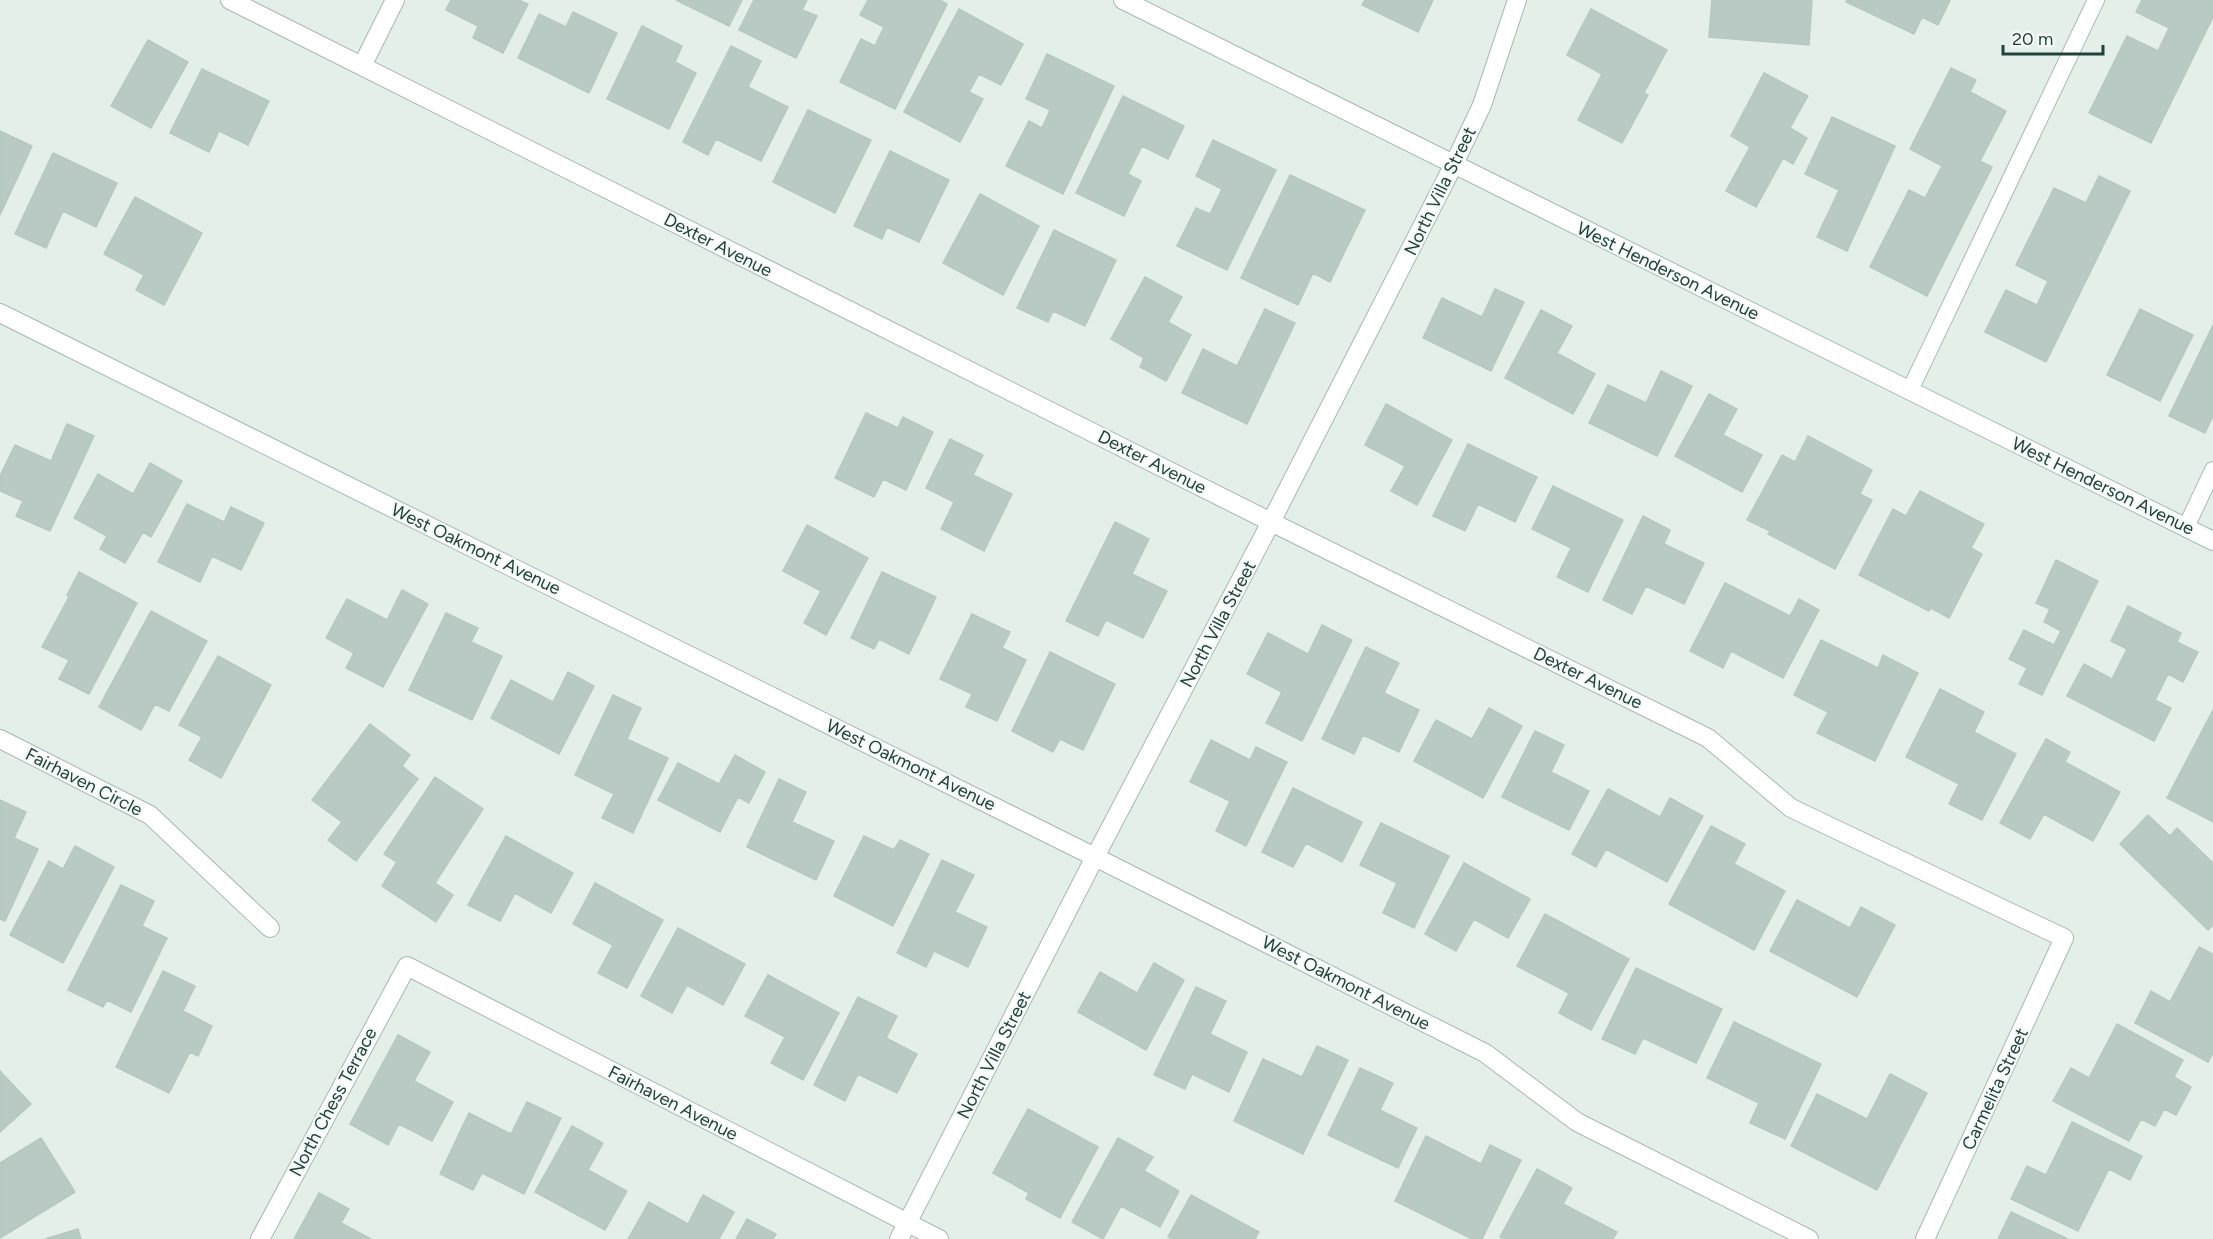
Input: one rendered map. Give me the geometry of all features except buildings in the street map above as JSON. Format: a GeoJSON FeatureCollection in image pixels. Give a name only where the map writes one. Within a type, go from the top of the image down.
{"type":"FeatureCollection","features":[{"type":"Feature","properties":{"kind":"street","name":"Dexter Avenue"},"geometry":{"type":"LineString","coordinates":[[230,0],[1271,522],[1708,738],[1791,808],[2064,938]]}},
{"type":"Feature","properties":{"kind":"street"},"geometry":{"type":"LineString","coordinates":[[362,66],[395,0]]}},
{"type":"Feature","properties":{"kind":"street","name":"West Henderson Avenue"},"geometry":{"type":"LineString","coordinates":[[1123,0],[2213,541]]}},
{"type":"Feature","properties":{"kind":"street","name":"North Villa Street"},"geometry":{"type":"LineString","coordinates":[[904,1231],[1454,165],[1482,105],[1517,0]]}},
{"type":"Feature","properties":{"kind":"street","name":"West Oakmont Avenue"},"geometry":{"type":"LineString","coordinates":[[0,313],[1485,1053],[1577,1122],[1809,1239]]}},
{"type":"Feature","properties":{"kind":"street","name":"Fairhaven Circle"},"geometry":{"type":"LineString","coordinates":[[0,738],[150,815],[270,927]]}},
{"type":"Feature","properties":{"kind":"street","name":"Carmelita Street"},"geometry":{"type":"LineString","coordinates":[[1925,1239],[2064,938]]}},
{"type":"Feature","properties":{"kind":"street","name":"Fairhaven Avenue"},"geometry":{"type":"LineString","coordinates":[[407,966],[904,1231],[939,1239]]}},
{"type":"Feature","properties":{"kind":"street","name":"North Chess Terrace"},"geometry":{"type":"LineString","coordinates":[[260,1239],[407,966]]}},
{"type":"Feature","properties":{"kind":"lane"},"geometry":{"type":"LineString","coordinates":[[1910,390],[2096,0]]}},
{"type":"Feature","properties":{"kind":"lane"},"geometry":{"type":"LineString","coordinates":[[2186,527],[2213,470]]}}]}
